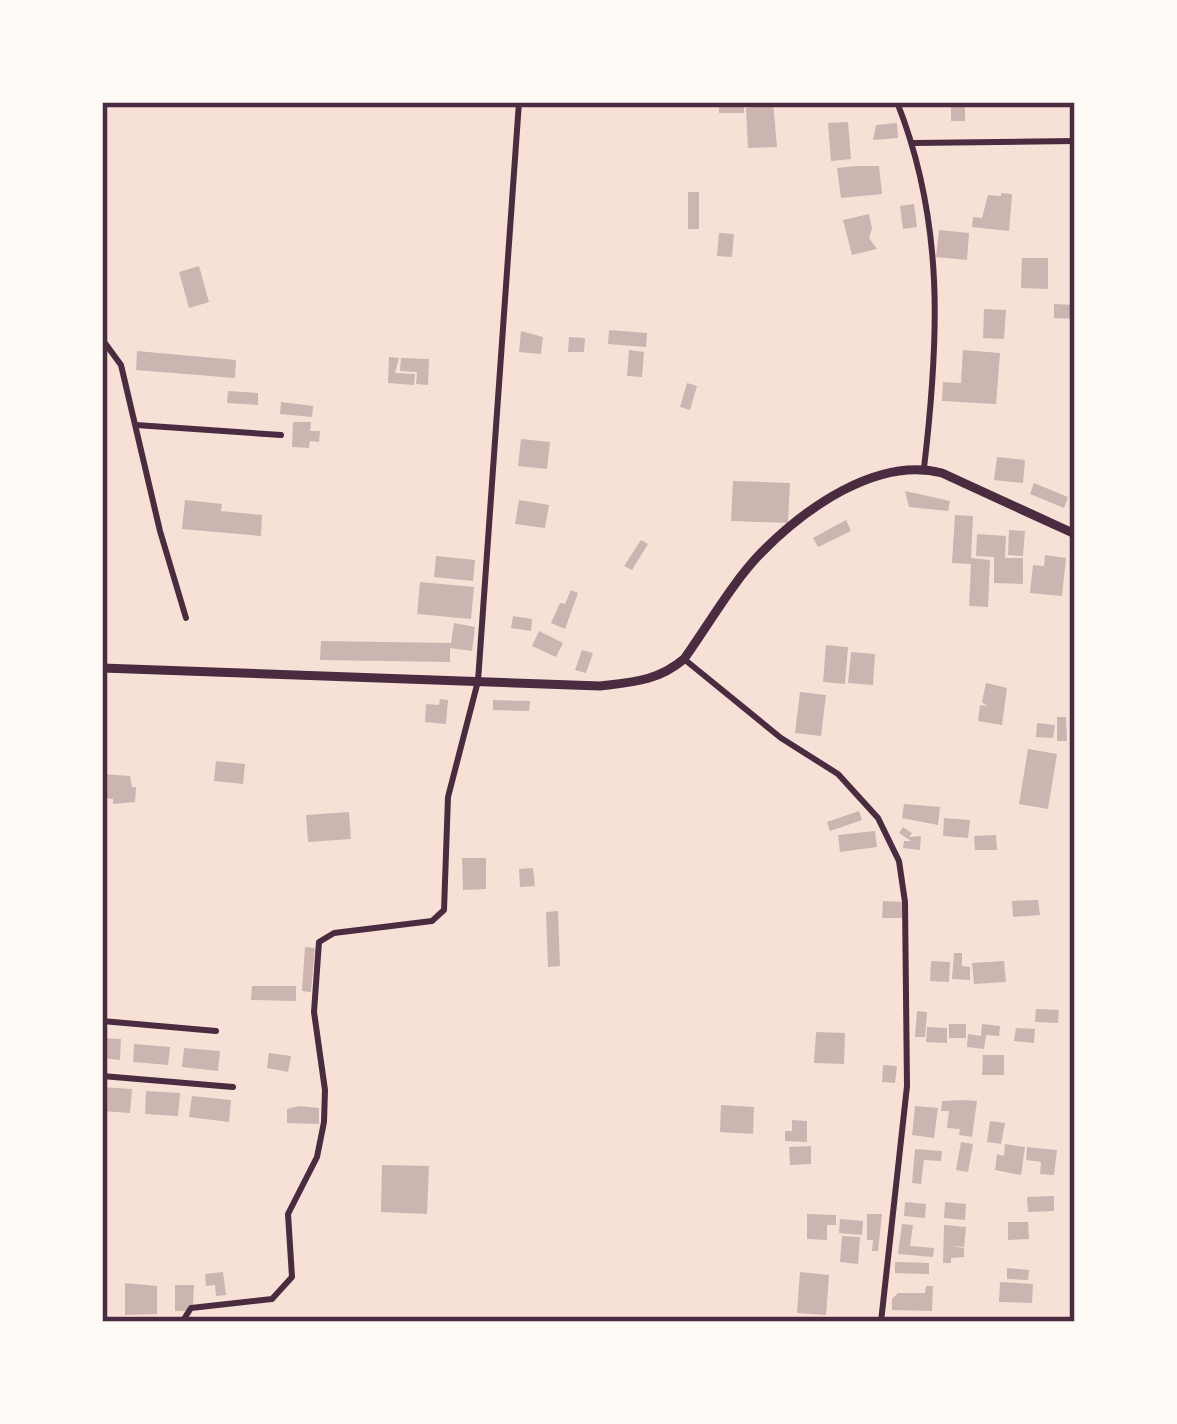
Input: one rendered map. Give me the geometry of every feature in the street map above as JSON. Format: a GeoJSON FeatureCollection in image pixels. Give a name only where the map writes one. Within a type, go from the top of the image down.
{"type":"FeatureCollection","features":[{"type":"Feature","properties":{"kind":"main road"},"geometry":{"type":"LineString","coordinates":[[102,668],[600,686],[646,681],[669,672],[684,658],[759,555],[801,517],[876,476],[924,468],[1075,534]]}},
{"type":"Feature","properties":{"kind":"street"},"geometry":{"type":"LineString","coordinates":[[182,1322],[190,1308],[272,1299],[292,1277],[288,1214],[316,1156],[324,1122],[325,1090],[314,1012],[319,942],[334,933],[432,921],[444,910],[448,797],[478,681],[519,102]]}},
{"type":"Feature","properties":{"kind":"street"},"geometry":{"type":"LineString","coordinates":[[897,102],[914,143],[936,282],[936,365],[924,468]]}},
{"type":"Feature","properties":{"kind":"street"},"geometry":{"type":"LineString","coordinates":[[914,143],[1075,141]]}},
{"type":"Feature","properties":{"kind":"street"},"geometry":{"type":"LineString","coordinates":[[102,339],[121,365],[186,618]]}},
{"type":"Feature","properties":{"kind":"street"},"geometry":{"type":"LineString","coordinates":[[136,425],[281,435]]}},
{"type":"Feature","properties":{"kind":"street"},"geometry":{"type":"LineString","coordinates":[[684,658],[781,738],[838,774],[878,818],[899,861],[905,902],[907,1086],[881,1322]]}},
{"type":"Feature","properties":{"kind":"street"},"geometry":{"type":"LineString","coordinates":[[102,1021],[216,1031]]}},
{"type":"Feature","properties":{"kind":"street"},"geometry":{"type":"LineString","coordinates":[[102,1076],[233,1087]]}},
{"type":"Feature","properties":{"kind":"building"},"geometry":{"type":"Polygon","coordinates":[[[719,102],[744,102],[744,113],[719,113],[719,102]]]}},
{"type":"Feature","properties":{"kind":"building"},"geometry":{"type":"Polygon","coordinates":[[[746,102],[773,102],[777,147],[748,148],[746,108],[762,106],[746,107],[746,102]]]}},
{"type":"Feature","properties":{"kind":"building"},"geometry":{"type":"Polygon","coordinates":[[[951,102],[965,102],[965,121],[951,121],[951,102]]]}},
{"type":"Feature","properties":{"kind":"building"},"geometry":{"type":"Polygon","coordinates":[[[848,122],[851,159],[831,161],[828,123],[848,122]]]}},
{"type":"Feature","properties":{"kind":"building"},"geometry":{"type":"Polygon","coordinates":[[[897,123],[898,138],[873,140],[876,125],[897,123]]]}},
{"type":"Feature","properties":{"kind":"building"},"geometry":{"type":"Polygon","coordinates":[[[879,166],[882,194],[841,198],[837,168],[879,166]]]}},
{"type":"Feature","properties":{"kind":"building"},"geometry":{"type":"Polygon","coordinates":[[[688,192],[699,192],[699,229],[688,229],[688,192]]]}},
{"type":"Feature","properties":{"kind":"building"},"geometry":{"type":"Polygon","coordinates":[[[1012,194],[1009,231],[972,227],[973,217],[982,218],[988,195],[1012,194]]]}},
{"type":"Feature","properties":{"kind":"building"},"geometry":{"type":"Polygon","coordinates":[[[914,204],[917,227],[903,229],[900,206],[914,204]]]}},
{"type":"Feature","properties":{"kind":"building"},"geometry":{"type":"Polygon","coordinates":[[[869,214],[869,238],[877,249],[852,255],[843,220],[869,214]]]}},
{"type":"Feature","properties":{"kind":"building"},"geometry":{"type":"Polygon","coordinates":[[[939,230],[969,233],[967,260],[936,257],[939,230]]]}},
{"type":"Feature","properties":{"kind":"building"},"geometry":{"type":"Polygon","coordinates":[[[719,233],[734,234],[732,257],[717,256],[719,233]]]}},
{"type":"Feature","properties":{"kind":"building"},"geometry":{"type":"Polygon","coordinates":[[[1022,258],[1048,258],[1048,289],[1021,288],[1022,258]]]}},
{"type":"Feature","properties":{"kind":"building"},"geometry":{"type":"Polygon","coordinates":[[[199,266],[209,302],[189,308],[179,272],[199,266]]]}},
{"type":"Feature","properties":{"kind":"building"},"geometry":{"type":"Polygon","coordinates":[[[1054,304],[1075,305],[1075,319],[1054,318],[1054,304]]]}},
{"type":"Feature","properties":{"kind":"building"},"geometry":{"type":"Polygon","coordinates":[[[984,309],[1006,310],[1004,339],[983,338],[984,309]]]}},
{"type":"Feature","properties":{"kind":"building"},"geometry":{"type":"Polygon","coordinates":[[[609,330],[647,333],[646,347],[608,344],[609,330]]]}},
{"type":"Feature","properties":{"kind":"building"},"geometry":{"type":"Polygon","coordinates":[[[521,331],[543,337],[541,354],[519,352],[521,331]]]}},
{"type":"Feature","properties":{"kind":"building"},"geometry":{"type":"Polygon","coordinates":[[[569,337],[585,338],[584,352],[568,352],[569,337]]]}},
{"type":"Feature","properties":{"kind":"building"},"geometry":{"type":"Polygon","coordinates":[[[629,350],[644,352],[642,377],[627,376],[629,350]]]}},
{"type":"Feature","properties":{"kind":"building"},"geometry":{"type":"Polygon","coordinates":[[[963,350],[1000,353],[996,404],[942,401],[943,382],[961,383],[963,350]]]}},
{"type":"Feature","properties":{"kind":"building"},"geometry":{"type":"Polygon","coordinates":[[[137,351],[236,360],[235,378],[136,370],[137,351]]]}},
{"type":"Feature","properties":{"kind":"building"},"geometry":{"type":"Polygon","coordinates":[[[389,357],[399,358],[395,373],[415,374],[414,385],[388,383],[389,357]]]}},
{"type":"Feature","properties":{"kind":"building"},"geometry":{"type":"Polygon","coordinates":[[[401,358],[429,359],[428,385],[416,384],[417,372],[400,371],[401,358]]]}},
{"type":"Feature","properties":{"kind":"building"},"geometry":{"type":"Polygon","coordinates":[[[687,383],[697,386],[690,410],[680,407],[687,383]]]}},
{"type":"Feature","properties":{"kind":"building"},"geometry":{"type":"Polygon","coordinates":[[[228,391],[258,393],[258,405],[227,403],[228,391]]]}},
{"type":"Feature","properties":{"kind":"building"},"geometry":{"type":"Polygon","coordinates":[[[281,402],[313,406],[312,417],[280,414],[281,402]]]}},
{"type":"Feature","properties":{"kind":"building"},"geometry":{"type":"Polygon","coordinates":[[[293,422],[311,422],[310,431],[320,431],[319,442],[310,441],[309,448],[292,447],[293,422]]]}},
{"type":"Feature","properties":{"kind":"building"},"geometry":{"type":"Polygon","coordinates":[[[521,439],[550,442],[547,469],[518,466],[521,439]]]}},
{"type":"Feature","properties":{"kind":"building"},"geometry":{"type":"Polygon","coordinates":[[[997,457],[1025,460],[1023,483],[994,480],[997,457]]]}},
{"type":"Feature","properties":{"kind":"building"},"geometry":{"type":"Polygon","coordinates":[[[733,481],[790,483],[788,523],[731,521],[733,481]]]}},
{"type":"Feature","properties":{"kind":"building"},"geometry":{"type":"Polygon","coordinates":[[[1034,483],[1068,497],[1064,508],[1030,494],[1034,483]]]}},
{"type":"Feature","properties":{"kind":"building"},"geometry":{"type":"Polygon","coordinates":[[[905,491],[950,501],[948,511],[909,507],[905,491]]]}},
{"type":"Feature","properties":{"kind":"building"},"geometry":{"type":"Polygon","coordinates":[[[185,500],[222,504],[221,511],[262,515],[261,536],[182,529],[185,500]]]}},
{"type":"Feature","properties":{"kind":"building"},"geometry":{"type":"Polygon","coordinates":[[[519,500],[549,505],[545,528],[515,524],[519,500]]]}},
{"type":"Feature","properties":{"kind":"building"},"geometry":{"type":"Polygon","coordinates":[[[955,515],[973,516],[971,558],[990,560],[988,607],[969,606],[971,564],[952,563],[955,515]]]}},
{"type":"Feature","properties":{"kind":"building"},"geometry":{"type":"Polygon","coordinates":[[[846,520],[851,531],[818,547],[813,538],[846,520]]]}},
{"type":"Feature","properties":{"kind":"building"},"geometry":{"type":"Polygon","coordinates":[[[1009,530],[1025,531],[1023,556],[1008,555],[1009,530]]]}},
{"type":"Feature","properties":{"kind":"building"},"geometry":{"type":"Polygon","coordinates":[[[977,534],[1006,536],[1005,558],[1023,558],[1023,584],[994,583],[994,557],[976,556],[977,534]]]}},
{"type":"Feature","properties":{"kind":"building"},"geometry":{"type":"Polygon","coordinates":[[[641,540],[648,544],[632,570],[624,566],[641,540]]]}},
{"type":"Feature","properties":{"kind":"building"},"geometry":{"type":"Polygon","coordinates":[[[1045,555],[1066,558],[1062,596],[1030,593],[1033,565],[1044,566],[1045,555]]]}},
{"type":"Feature","properties":{"kind":"building"},"geometry":{"type":"Polygon","coordinates":[[[436,556],[475,560],[473,581],[434,577],[436,556]]]}},
{"type":"Feature","properties":{"kind":"building"},"geometry":{"type":"Polygon","coordinates":[[[420,582],[474,587],[471,619],[417,614],[420,582]]]}},
{"type":"Feature","properties":{"kind":"building"},"geometry":{"type":"Polygon","coordinates":[[[571,590],[578,593],[565,629],[551,623],[571,590]]]}},
{"type":"Feature","properties":{"kind":"building"},"geometry":{"type":"Polygon","coordinates":[[[513,616],[532,619],[531,631],[511,628],[513,616]]]}},
{"type":"Feature","properties":{"kind":"building"},"geometry":{"type":"Polygon","coordinates":[[[454,623],[475,627],[472,651],[450,648],[450,662],[320,660],[321,641],[451,643],[454,623]]]}},
{"type":"Feature","properties":{"kind":"building"},"geometry":{"type":"Polygon","coordinates":[[[539,631],[563,643],[556,657],[532,646],[539,631]]]}},
{"type":"Feature","properties":{"kind":"building"},"geometry":{"type":"Polygon","coordinates":[[[826,645],[848,647],[845,684],[823,682],[826,645]]]}},
{"type":"Feature","properties":{"kind":"building"},"geometry":{"type":"Polygon","coordinates":[[[582,650],[593,653],[586,673],[575,670],[582,650]]]}},
{"type":"Feature","properties":{"kind":"building"},"geometry":{"type":"Polygon","coordinates":[[[851,652],[875,654],[873,685],[848,683],[851,652]]]}},
{"type":"Feature","properties":{"kind":"building"},"geometry":{"type":"Polygon","coordinates":[[[986,683],[1007,688],[1002,725],[978,721],[980,705],[987,706],[982,702],[986,683]]]}},
{"type":"Feature","properties":{"kind":"building"},"geometry":{"type":"Polygon","coordinates":[[[800,692],[826,695],[821,736],[795,733],[800,692]]]}},
{"type":"Feature","properties":{"kind":"building"},"geometry":{"type":"Polygon","coordinates":[[[440,699],[448,700],[446,724],[425,722],[426,704],[439,705],[440,699]]]}},
{"type":"Feature","properties":{"kind":"building"},"geometry":{"type":"Polygon","coordinates":[[[493,700],[530,701],[529,711],[493,710],[493,700]]]}},
{"type":"Feature","properties":{"kind":"building"},"geometry":{"type":"Polygon","coordinates":[[[1057,717],[1066,717],[1067,741],[1057,741],[1057,717]]]}},
{"type":"Feature","properties":{"kind":"building"},"geometry":{"type":"Polygon","coordinates":[[[1037,723],[1055,725],[1053,738],[1036,737],[1037,723]]]}},
{"type":"Feature","properties":{"kind":"building"},"geometry":{"type":"Polygon","coordinates":[[[1028,749],[1057,754],[1048,809],[1019,804],[1028,749]]]}},
{"type":"Feature","properties":{"kind":"building"},"geometry":{"type":"Polygon","coordinates":[[[216,761],[245,764],[243,784],[214,781],[216,761]]]}},
{"type":"Feature","properties":{"kind":"building"},"geometry":{"type":"Polygon","coordinates":[[[102,774],[130,776],[136,787],[135,802],[113,804],[113,799],[102,798],[102,774]]]}},
{"type":"Feature","properties":{"kind":"building"},"geometry":{"type":"Polygon","coordinates":[[[904,804],[940,807],[938,825],[902,818],[904,804]]]}},
{"type":"Feature","properties":{"kind":"building"},"geometry":{"type":"Polygon","coordinates":[[[859,811],[862,820],[830,831],[827,822],[859,811]]]}},
{"type":"Feature","properties":{"kind":"building"},"geometry":{"type":"Polygon","coordinates":[[[349,812],[351,839],[308,842],[306,815],[349,812]]]}},
{"type":"Feature","properties":{"kind":"building"},"geometry":{"type":"Polygon","coordinates":[[[944,818],[970,820],[968,838],[943,836],[944,818]]]}},
{"type":"Feature","properties":{"kind":"building"},"geometry":{"type":"Polygon","coordinates":[[[903,827],[912,833],[909,837],[921,836],[920,850],[903,848],[904,841],[911,841],[899,833],[903,827]]]}},
{"type":"Feature","properties":{"kind":"building"},"geometry":{"type":"Polygon","coordinates":[[[875,831],[877,847],[840,852],[838,835],[875,831]]]}},
{"type":"Feature","properties":{"kind":"building"},"geometry":{"type":"Polygon","coordinates":[[[996,835],[997,850],[975,850],[974,836],[996,835]]]}},
{"type":"Feature","properties":{"kind":"building"},"geometry":{"type":"Polygon","coordinates":[[[462,858],[486,858],[486,889],[463,890],[462,858]]]}},
{"type":"Feature","properties":{"kind":"building"},"geometry":{"type":"Polygon","coordinates":[[[533,868],[535,886],[520,887],[519,869],[533,868]]]}},
{"type":"Feature","properties":{"kind":"building"},"geometry":{"type":"Polygon","coordinates":[[[1038,900],[1040,915],[1013,917],[1012,901],[1038,900]]]}},
{"type":"Feature","properties":{"kind":"building"},"geometry":{"type":"Polygon","coordinates":[[[883,901],[902,902],[902,918],[882,918],[883,901]]]}},
{"type":"Feature","properties":{"kind":"building"},"geometry":{"type":"Polygon","coordinates":[[[558,911],[560,966],[548,967],[546,912],[558,911]]]}},
{"type":"Feature","properties":{"kind":"building"},"geometry":{"type":"Polygon","coordinates":[[[305,947],[315,948],[311,992],[302,991],[305,947]]]}},
{"type":"Feature","properties":{"kind":"building"},"geometry":{"type":"Polygon","coordinates":[[[954,953],[962,953],[962,966],[970,967],[970,980],[952,979],[954,953]]]}},
{"type":"Feature","properties":{"kind":"building"},"geometry":{"type":"Polygon","coordinates":[[[931,961],[950,962],[949,982],[930,981],[931,961]]]}},
{"type":"Feature","properties":{"kind":"building"},"geometry":{"type":"Polygon","coordinates":[[[1004,961],[1006,982],[974,984],[972,963],[1004,961]]]}},
{"type":"Feature","properties":{"kind":"building"},"geometry":{"type":"Polygon","coordinates":[[[252,986],[296,986],[296,1001],[251,1000],[252,986]]]}},
{"type":"Feature","properties":{"kind":"building"},"geometry":{"type":"Polygon","coordinates":[[[1036,1009],[1059,1010],[1058,1023],[1035,1022],[1036,1009]]]}},
{"type":"Feature","properties":{"kind":"building"},"geometry":{"type":"Polygon","coordinates":[[[917,1011],[927,1012],[925,1037],[915,1037],[917,1011]]]}},
{"type":"Feature","properties":{"kind":"building"},"geometry":{"type":"Polygon","coordinates":[[[949,1024],[966,1024],[966,1038],[949,1038],[949,1024]]]}},
{"type":"Feature","properties":{"kind":"building"},"geometry":{"type":"Polygon","coordinates":[[[982,1024],[1000,1026],[999,1036],[986,1035],[984,1049],[967,1047],[968,1034],[981,1036],[982,1024]]]}},
{"type":"Feature","properties":{"kind":"building"},"geometry":{"type":"Polygon","coordinates":[[[927,1027],[947,1028],[947,1043],[926,1042],[927,1027]]]}},
{"type":"Feature","properties":{"kind":"building"},"geometry":{"type":"Polygon","coordinates":[[[1016,1028],[1035,1029],[1034,1043],[1014,1041],[1016,1028]]]}},
{"type":"Feature","properties":{"kind":"building"},"geometry":{"type":"Polygon","coordinates":[[[816,1032],[845,1033],[844,1064],[814,1063],[816,1032]]]}},
{"type":"Feature","properties":{"kind":"building"},"geometry":{"type":"Polygon","coordinates":[[[102,1038],[121,1039],[120,1060],[102,1058],[102,1038]]]}},
{"type":"Feature","properties":{"kind":"building"},"geometry":{"type":"Polygon","coordinates":[[[134,1044],[170,1047],[168,1065],[133,1062],[134,1044]]]}},
{"type":"Feature","properties":{"kind":"building"},"geometry":{"type":"Polygon","coordinates":[[[184,1048],[220,1051],[218,1071],[182,1067],[184,1048]]]}},
{"type":"Feature","properties":{"kind":"building"},"geometry":{"type":"Polygon","coordinates":[[[269,1053],[291,1056],[288,1072],[267,1068],[269,1053]]]}},
{"type":"Feature","properties":{"kind":"building"},"geometry":{"type":"Polygon","coordinates":[[[983,1055],[1004,1055],[1004,1075],[982,1075],[983,1055]]]}},
{"type":"Feature","properties":{"kind":"building"},"geometry":{"type":"Polygon","coordinates":[[[883,1065],[897,1066],[895,1083],[882,1082],[883,1065]]]}},
{"type":"Feature","properties":{"kind":"building"},"geometry":{"type":"Polygon","coordinates":[[[102,1087],[132,1089],[130,1113],[102,1111],[102,1087]]]}},
{"type":"Feature","properties":{"kind":"building"},"geometry":{"type":"Polygon","coordinates":[[[146,1091],[180,1093],[178,1116],[145,1114],[146,1091]]]}},
{"type":"Feature","properties":{"kind":"building"},"geometry":{"type":"Polygon","coordinates":[[[192,1096],[231,1100],[229,1122],[189,1117],[192,1096]]]}},
{"type":"Feature","properties":{"kind":"building"},"geometry":{"type":"Polygon","coordinates":[[[942,1101],[977,1101],[972,1137],[947,1128],[949,1111],[941,1111],[942,1101]]]}},
{"type":"Feature","properties":{"kind":"building"},"geometry":{"type":"Polygon","coordinates":[[[721,1105],[754,1107],[753,1134],[720,1132],[721,1105]]]}},
{"type":"Feature","properties":{"kind":"building"},"geometry":{"type":"Polygon","coordinates":[[[915,1106],[938,1108],[934,1138],[912,1135],[915,1106]]]}},
{"type":"Feature","properties":{"kind":"building"},"geometry":{"type":"Polygon","coordinates":[[[319,1108],[319,1124],[287,1123],[287,1109],[319,1108]]]}},
{"type":"Feature","properties":{"kind":"building"},"geometry":{"type":"Polygon","coordinates":[[[792,1120],[807,1121],[807,1142],[785,1141],[792,1120]]]}},
{"type":"Feature","properties":{"kind":"building"},"geometry":{"type":"Polygon","coordinates":[[[990,1121],[1005,1123],[1001,1144],[987,1142],[990,1121]]]}},
{"type":"Feature","properties":{"kind":"building"},"geometry":{"type":"Polygon","coordinates":[[[961,1142],[973,1144],[968,1172],[956,1170],[961,1142]]]}},
{"type":"Feature","properties":{"kind":"building"},"geometry":{"type":"Polygon","coordinates":[[[1005,1144],[1025,1147],[1021,1175],[995,1170],[997,1154],[1004,1156],[1005,1144]]]}},
{"type":"Feature","properties":{"kind":"building"},"geometry":{"type":"Polygon","coordinates":[[[811,1146],[811,1164],[790,1165],[789,1147],[811,1146]]]}},
{"type":"Feature","properties":{"kind":"building"},"geometry":{"type":"Polygon","coordinates":[[[1027,1147],[1057,1150],[1054,1175],[1040,1174],[1041,1162],[1026,1160],[1027,1147]]]}},
{"type":"Feature","properties":{"kind":"building"},"geometry":{"type":"Polygon","coordinates":[[[915,1149],[942,1151],[941,1161],[924,1160],[921,1184],[912,1183],[915,1149]]]}},
{"type":"Feature","properties":{"kind":"building"},"geometry":{"type":"Polygon","coordinates":[[[382,1165],[429,1166],[427,1214],[381,1212],[382,1165]]]}},
{"type":"Feature","properties":{"kind":"building"},"geometry":{"type":"Polygon","coordinates":[[[1054,1196],[1054,1211],[1028,1212],[1027,1197],[1054,1196]]]}},
{"type":"Feature","properties":{"kind":"building"},"geometry":{"type":"Polygon","coordinates":[[[905,1202],[926,1204],[925,1218],[904,1216],[905,1202]]]}},
{"type":"Feature","properties":{"kind":"building"},"geometry":{"type":"Polygon","coordinates":[[[945,1202],[966,1204],[965,1220],[944,1218],[945,1202]]]}},
{"type":"Feature","properties":{"kind":"building"},"geometry":{"type":"Polygon","coordinates":[[[807,1214],[836,1215],[836,1225],[827,1225],[827,1240],[807,1239],[807,1214]]]}},
{"type":"Feature","properties":{"kind":"building"},"geometry":{"type":"Polygon","coordinates":[[[867,1214],[882,1214],[878,1251],[872,1251],[873,1240],[867,1240],[867,1214]]]}},
{"type":"Feature","properties":{"kind":"building"},"geometry":{"type":"Polygon","coordinates":[[[840,1219],[863,1221],[862,1235],[839,1233],[840,1219]]]}},
{"type":"Feature","properties":{"kind":"building"},"geometry":{"type":"Polygon","coordinates":[[[1008,1222],[1028,1222],[1029,1239],[1008,1240],[1008,1222]]]}},
{"type":"Feature","properties":{"kind":"building"},"geometry":{"type":"Polygon","coordinates":[[[902,1224],[913,1225],[910,1246],[934,1248],[933,1257],[898,1254],[902,1224]]]}},
{"type":"Feature","properties":{"kind":"building"},"geometry":{"type":"Polygon","coordinates":[[[944,1225],[966,1227],[964,1247],[951,1246],[964,1248],[964,1257],[951,1258],[951,1263],[943,1263],[944,1225]]]}},
{"type":"Feature","properties":{"kind":"building"},"geometry":{"type":"Polygon","coordinates":[[[842,1236],[860,1237],[858,1264],[840,1262],[842,1236]]]}},
{"type":"Feature","properties":{"kind":"building"},"geometry":{"type":"Polygon","coordinates":[[[895,1262],[929,1263],[929,1274],[895,1273],[895,1262]]]}},
{"type":"Feature","properties":{"kind":"building"},"geometry":{"type":"Polygon","coordinates":[[[1007,1268],[1029,1270],[1028,1280],[1007,1279],[1007,1268]]]}},
{"type":"Feature","properties":{"kind":"building"},"geometry":{"type":"Polygon","coordinates":[[[223,1272],[226,1295],[216,1296],[215,1285],[206,1286],[205,1274],[223,1272]]]}},
{"type":"Feature","properties":{"kind":"building"},"geometry":{"type":"Polygon","coordinates":[[[800,1272],[829,1275],[826,1315],[797,1313],[800,1272]]]}},
{"type":"Feature","properties":{"kind":"building"},"geometry":{"type":"Polygon","coordinates":[[[1000,1282],[1033,1284],[1032,1303],[999,1302],[1000,1282]]]}},
{"type":"Feature","properties":{"kind":"building"},"geometry":{"type":"Polygon","coordinates":[[[125,1283],[157,1286],[157,1314],[125,1315],[125,1283]]]}},
{"type":"Feature","properties":{"kind":"building"},"geometry":{"type":"Polygon","coordinates":[[[175,1285],[194,1285],[193,1304],[186,1311],[175,1311],[175,1285]]]}},
{"type":"Feature","properties":{"kind":"building"},"geometry":{"type":"Polygon","coordinates":[[[926,1286],[933,1286],[932,1311],[892,1310],[892,1299],[898,1293],[925,1293],[926,1286]]]}}]}
